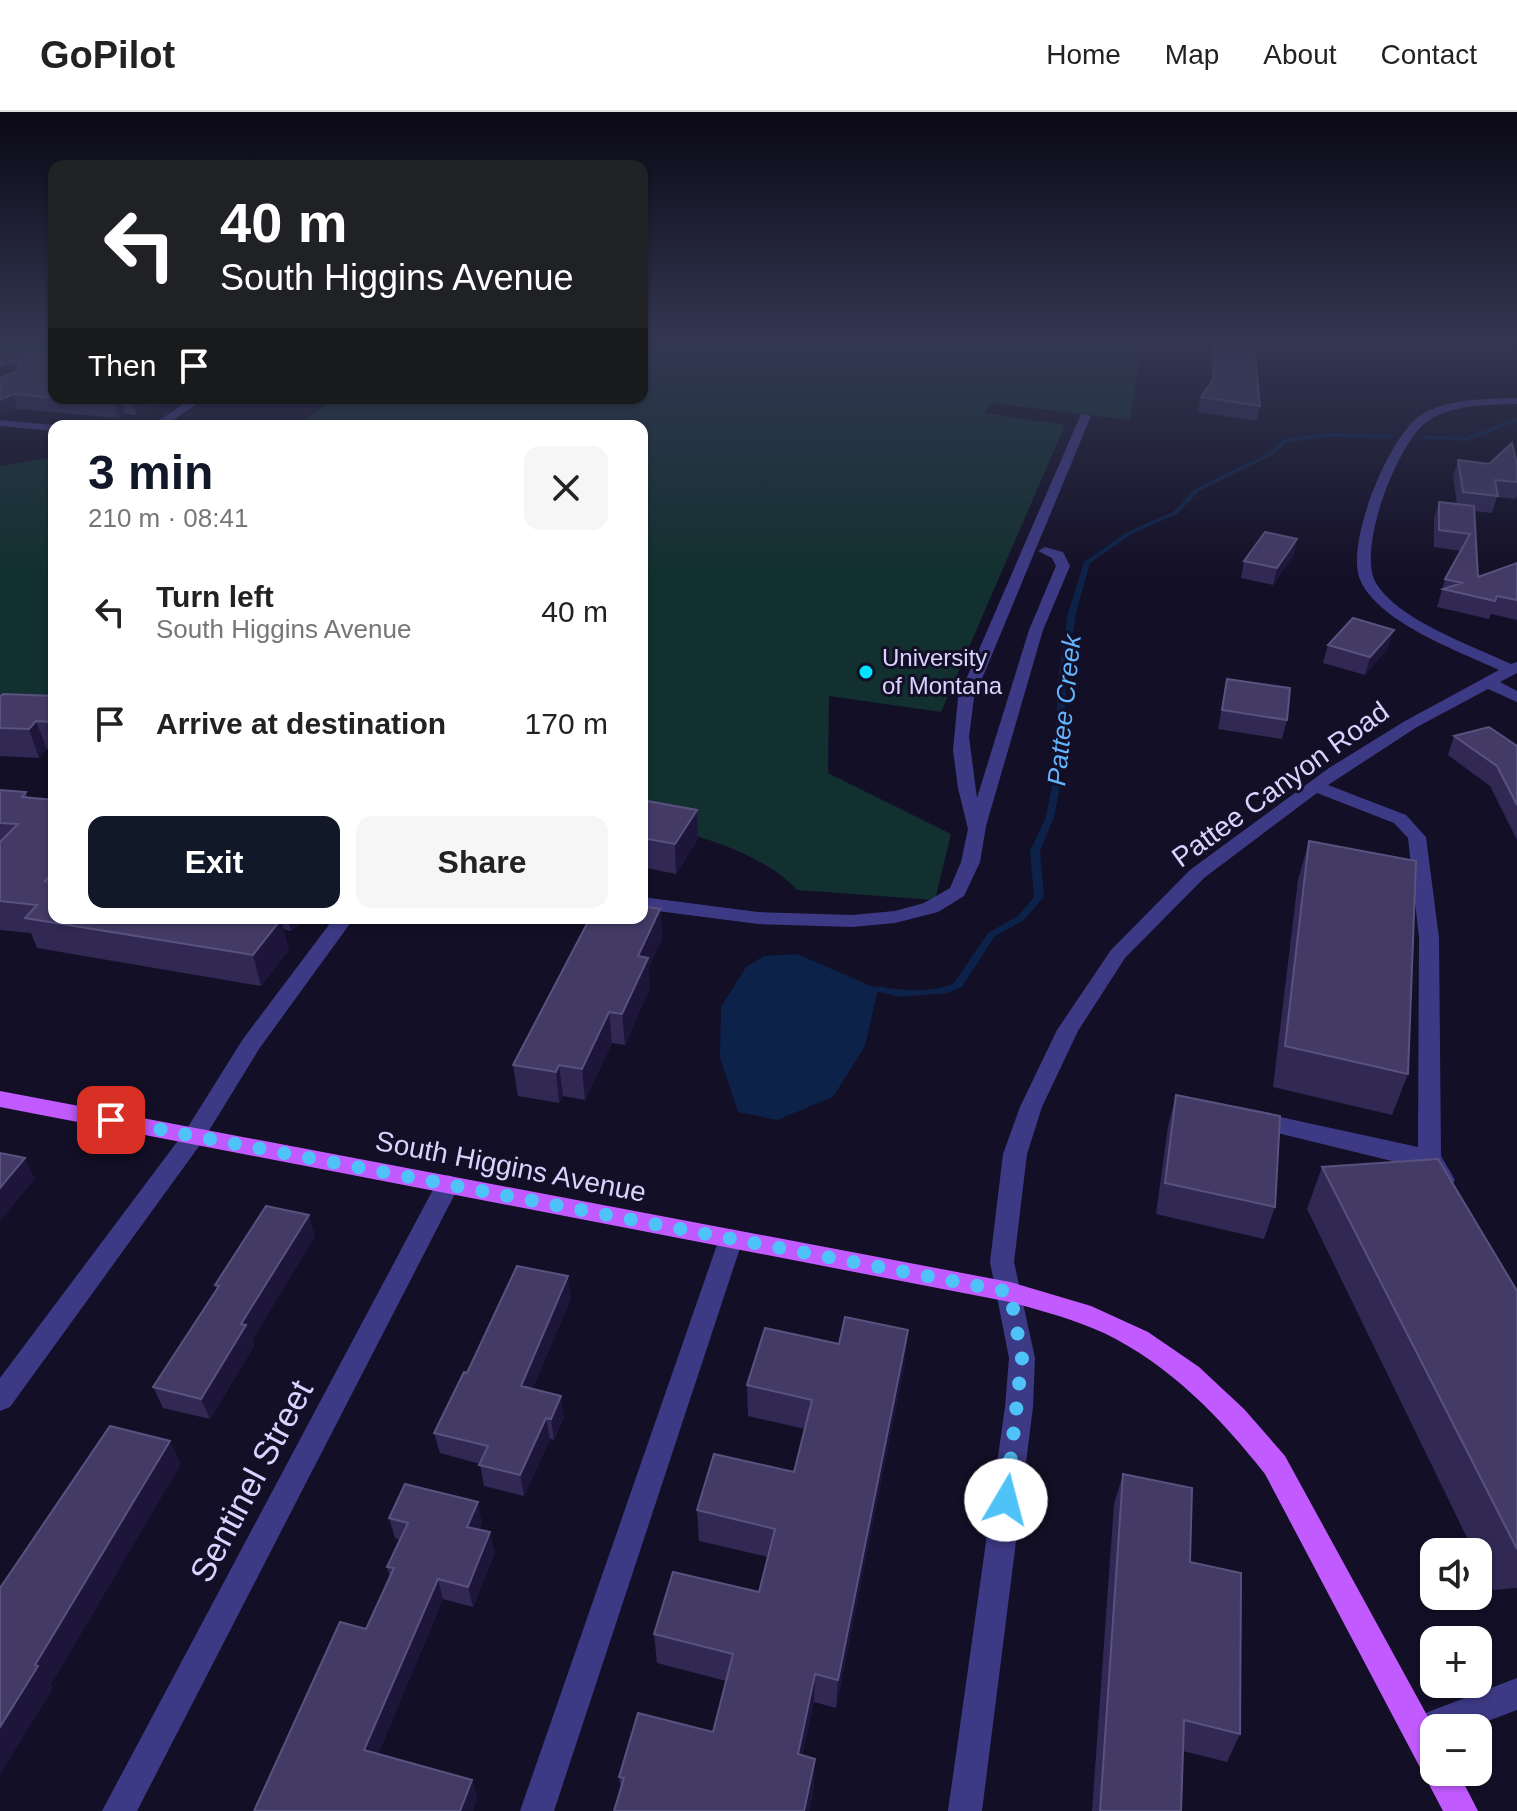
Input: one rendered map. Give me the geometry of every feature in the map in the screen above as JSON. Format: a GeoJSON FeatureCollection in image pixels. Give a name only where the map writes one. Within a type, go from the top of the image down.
{"type":"FeatureCollection","features":[{"type":"Feature","properties":{"kind":"main road","name":"South Higgins Avenue"},"geometry":{"type":"LineString","coordinates":[[0,1099],[1010,1292],[1084,1314],[1140,1340],[1177,1364],[1246,1427],[1294,1496],[1420,1735]]}},
{"type":"Feature","properties":{"kind":"main road"},"geometry":{"type":"LineString","coordinates":[[1448,1786],[1461,1811]]}},
{"type":"Feature","properties":{"kind":"street"},"geometry":{"type":"LineString","coordinates":[[978,825],[968,793],[961,739],[966,698],[1084,419]]}},
{"type":"Feature","properties":{"kind":"street"},"geometry":{"type":"LineString","coordinates":[[1421,419],[1412,426],[1375,502],[1362,555],[1367,581],[1395,612],[1514,669]]}},
{"type":"Feature","properties":{"kind":"street"},"geometry":{"type":"LineString","coordinates":[[0,423],[48,427]]}},
{"type":"Feature","properties":{"kind":"street"},"geometry":{"type":"LineString","coordinates":[[648,904],[730,917],[852,920],[898,917],[939,904],[957,893],[973,853],[978,825],[1036,630],[1063,566],[1058,555],[1045,551]]}},
{"type":"Feature","properties":{"kind":"street","name":"Pattee Canyon Road"},"geometry":{"type":"LineString","coordinates":[[965,1811],[1019,1407],[1022,1358],[1002,1252],[1015,1154],[1031,1107],[1068,1030],[1118,954],[1197,874],[1316,787],[1411,724],[1514,669]]}},
{"type":"Feature","properties":{"kind":"street"},"geometry":{"type":"LineString","coordinates":[[1489,683],[1517,697]]}},
{"type":"Feature","properties":{"kind":"street"},"geometry":{"type":"LineString","coordinates":[[1316,787],[1400,819],[1417,837],[1429,938],[1429,1157],[1453,1196]]}},
{"type":"Feature","properties":{"kind":"street"},"geometry":{"type":"LineString","coordinates":[[0,1399],[194,1136],[251,1044],[340,924]]}},
{"type":"Feature","properties":{"kind":"street"},"geometry":{"type":"LineString","coordinates":[[1225,1112],[1396,1153],[1429,1157]]}},
{"type":"Feature","properties":{"kind":"street","name":"Sentinel Street"},"geometry":{"type":"LineString","coordinates":[[119,1811],[448,1184]]}},
{"type":"Feature","properties":{"kind":"street"},"geometry":{"type":"LineString","coordinates":[[537,1811],[731,1239]]}},
{"type":"Feature","properties":{"kind":"street"},"geometry":{"type":"LineString","coordinates":[[1418,1731],[1517,1694]]}},
{"type":"Feature","properties":{"kind":"green space"},"geometry":{"type":"Polygon","coordinates":[[[1026,419],[1065,425],[941,712],[829,696],[828,773],[951,834],[935,900],[797,890],[766,865],[746,855],[703,838],[648,824],[648,420],[305,420],[1026,419]]]}},
{"type":"Feature","properties":{"kind":"green space"},"geometry":{"type":"Polygon","coordinates":[[[48,458],[48,705],[0,701],[0,466],[48,458]]]}},
{"type":"Feature","properties":{"kind":"water"},"geometry":{"type":"Polygon","coordinates":[[[797,954],[878,989],[865,1046],[833,1097],[777,1120],[738,1112],[720,1058],[721,1007],[746,967],[764,956],[797,954]]]}},
{"type":"Feature","properties":{"kind":"building"},"geometry":{"type":"Polygon","coordinates":[[[1512,443],[1517,482],[1495,480],[1498,496],[1463,492],[1458,460],[1489,464],[1512,443]]]}},
{"type":"Feature","properties":{"kind":"building"},"geometry":{"type":"Polygon","coordinates":[[[1439,502],[1474,506],[1478,577],[1517,563],[1517,600],[1497,596],[1495,601],[1443,589],[1462,583],[1445,579],[1470,534],[1439,530],[1439,502]]]}},
{"type":"Feature","properties":{"kind":"building"},"geometry":{"type":"Polygon","coordinates":[[[1265,532],[1297,539],[1277,568],[1244,561],[1265,532]]]}},
{"type":"Feature","properties":{"kind":"building"},"geometry":{"type":"Polygon","coordinates":[[[1353,618],[1394,630],[1370,657],[1328,645],[1353,618]]]}},
{"type":"Feature","properties":{"kind":"building"},"geometry":{"type":"Polygon","coordinates":[[[1227,679],[1290,688],[1287,720],[1222,710],[1227,679]]]}},
{"type":"Feature","properties":{"kind":"building"},"geometry":{"type":"Polygon","coordinates":[[[3,694],[48,696],[48,722],[36,721],[29,729],[0,728],[0,697],[3,694]]]}},
{"type":"Feature","properties":{"kind":"building"},"geometry":{"type":"Polygon","coordinates":[[[1489,727],[1517,746],[1517,805],[1497,766],[1454,736],[1489,727]]]}},
{"type":"Feature","properties":{"kind":"building"},"geometry":{"type":"Polygon","coordinates":[[[0,790],[26,792],[22,797],[48,799],[48,878],[45,881],[48,882],[48,922],[25,918],[37,905],[0,901],[0,842],[18,824],[0,823],[0,790]]]}},
{"type":"Feature","properties":{"kind":"building"},"geometry":{"type":"Polygon","coordinates":[[[648,801],[697,810],[675,844],[648,839],[648,801]]]}},
{"type":"Feature","properties":{"kind":"building"},"geometry":{"type":"Polygon","coordinates":[[[1309,841],[1416,861],[1408,1074],[1285,1046],[1309,841]]]}},
{"type":"Feature","properties":{"kind":"building"},"geometry":{"type":"Polygon","coordinates":[[[648,907],[660,909],[638,956],[648,958],[622,1014],[609,1012],[582,1069],[559,1065],[556,1072],[513,1065],[587,924],[648,924],[648,907]]]}},
{"type":"Feature","properties":{"kind":"building"},"geometry":{"type":"Polygon","coordinates":[[[62,924],[277,924],[253,955],[62,924]]]}},
{"type":"Feature","properties":{"kind":"building"},"geometry":{"type":"Polygon","coordinates":[[[1176,1095],[1280,1116],[1275,1207],[1165,1183],[1176,1095]]]}},
{"type":"Feature","properties":{"kind":"building"},"geometry":{"type":"Polygon","coordinates":[[[0,1153],[25,1158],[0,1188],[0,1153]]]}},
{"type":"Feature","properties":{"kind":"building"},"geometry":{"type":"Polygon","coordinates":[[[1438,1159],[1517,1291],[1517,1549],[1322,1167],[1438,1159]]]}},
{"type":"Feature","properties":{"kind":"building"},"geometry":{"type":"Polygon","coordinates":[[[266,1206],[309,1215],[241,1324],[246,1325],[201,1399],[153,1387],[219,1286],[215,1285],[266,1206]]]}},
{"type":"Feature","properties":{"kind":"building"},"geometry":{"type":"Polygon","coordinates":[[[517,1266],[568,1276],[521,1386],[561,1396],[551,1419],[546,1418],[520,1475],[479,1465],[488,1446],[434,1433],[464,1372],[467,1373],[517,1266]]]}},
{"type":"Feature","properties":{"kind":"building"},"geometry":{"type":"Polygon","coordinates":[[[845,1317],[908,1330],[838,1680],[815,1674],[798,1754],[815,1759],[804,1811],[614,1811],[624,1778],[619,1777],[638,1713],[713,1732],[733,1654],[654,1634],[673,1572],[759,1592],[775,1529],[697,1510],[714,1454],[794,1472],[812,1400],[747,1385],[765,1328],[839,1344],[845,1317]]]}},
{"type":"Feature","properties":{"kind":"building"},"geometry":{"type":"Polygon","coordinates":[[[110,1426],[170,1441],[0,1727],[0,1588],[110,1426]]]}},
{"type":"Feature","properties":{"kind":"building"},"geometry":{"type":"Polygon","coordinates":[[[1123,1474],[1192,1488],[1190,1562],[1241,1573],[1240,1734],[1184,1720],[1181,1811],[1100,1811],[1123,1474]]]}},
{"type":"Feature","properties":{"kind":"building"},"geometry":{"type":"Polygon","coordinates":[[[405,1484],[478,1502],[467,1527],[490,1532],[468,1587],[438,1579],[364,1750],[472,1780],[460,1811],[254,1811],[340,1622],[366,1629],[394,1568],[387,1567],[408,1523],[389,1518],[405,1484]]]}},
{"type":"Feature","properties":{"kind":"waterway","name":"Pattee Creek"},"geometry":{"type":"LineString","coordinates":[[1424,437],[1467,439],[1517,420]]}},
{"type":"Feature","properties":{"kind":"waterway","name":"Pattee Creek"},"geometry":{"type":"LineString","coordinates":[[878,989],[901,994],[948,990],[958,985],[991,935],[1021,918],[1039,897],[1035,851],[1050,817],[1057,781],[1063,671],[1072,613],[1087,562],[1131,532],[1175,513],[1197,490],[1271,454],[1285,440],[1327,435],[1390,436]]}},
{"type":"Feature","properties":{"kind":"place","name":"University of Montana"},"geometry":{"type":"Point","coordinates":[866,672]}},
{"type":"Feature","properties":{"kind":"route"},"geometry":{"type":"LineString","coordinates":[[111,1120],[1010,1292],[1022,1358],[1019,1407],[1006,1500]]}}]}
